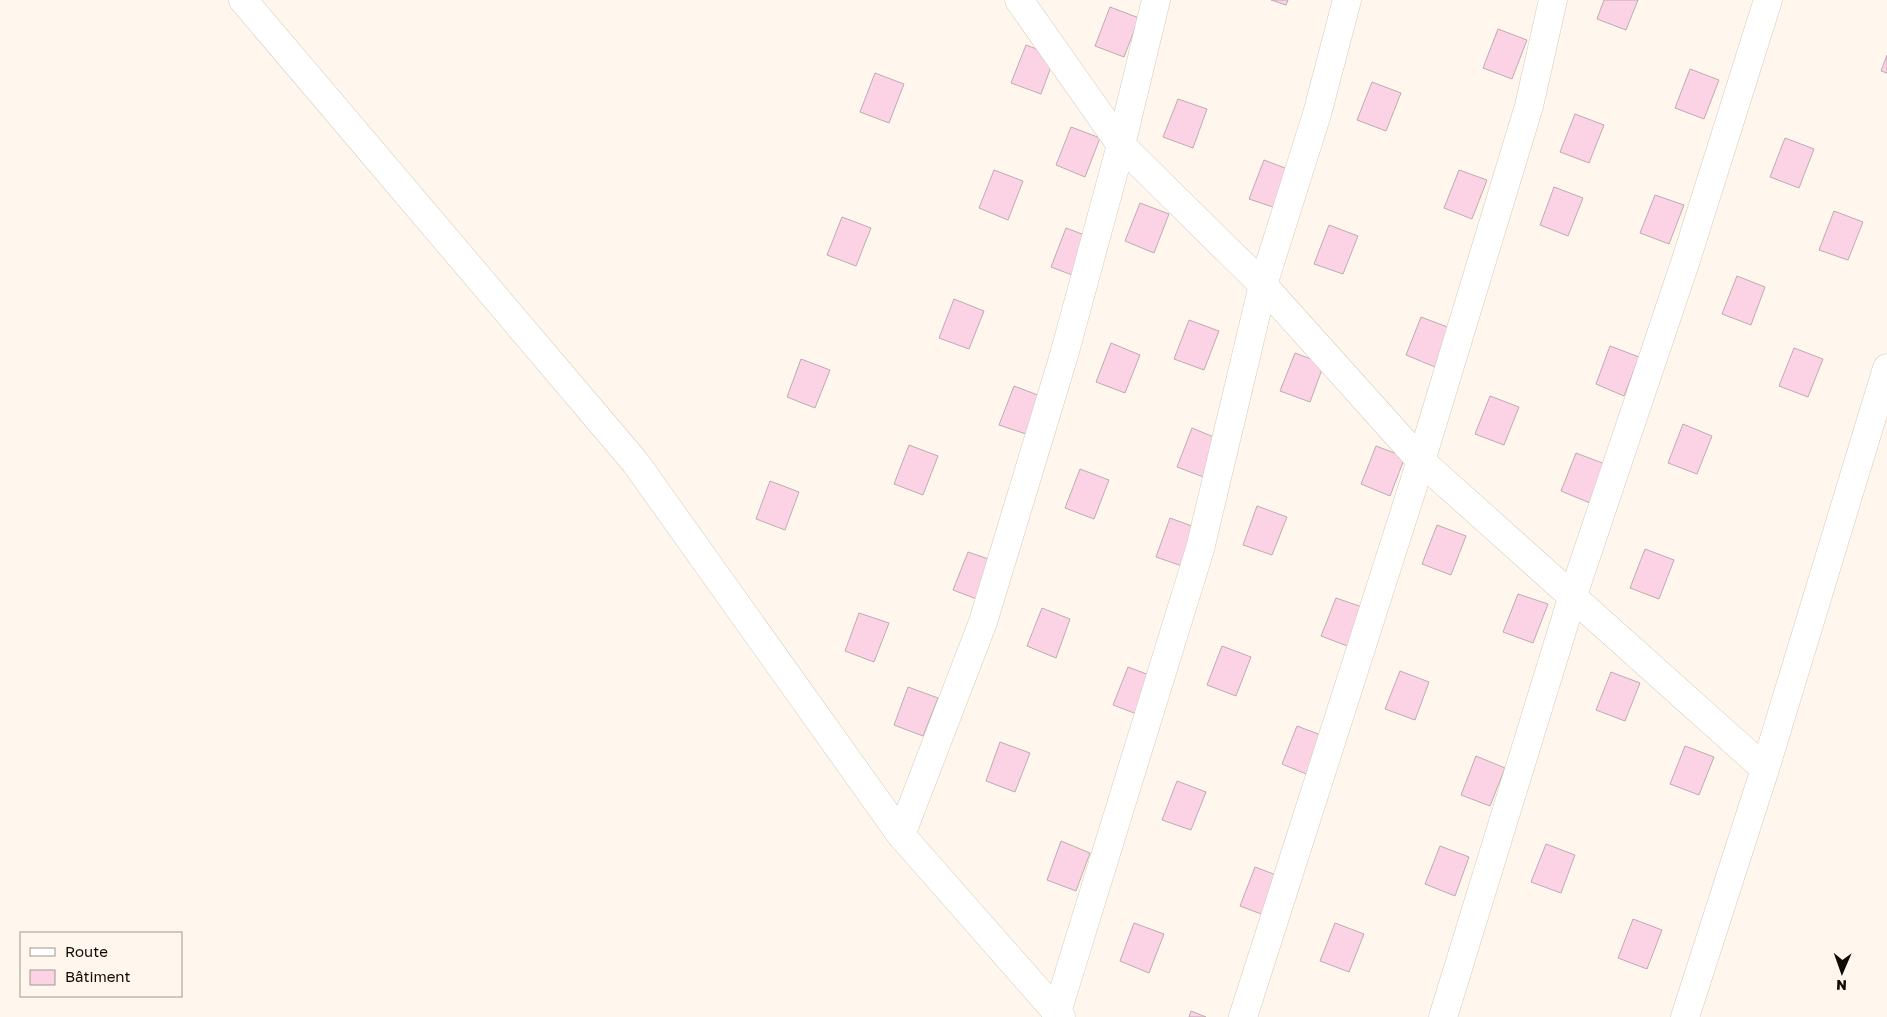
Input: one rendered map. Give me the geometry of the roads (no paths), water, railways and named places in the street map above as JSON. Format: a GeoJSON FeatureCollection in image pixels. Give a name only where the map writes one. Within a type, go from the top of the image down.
{"type":"FeatureCollection","features":[{"type":"Feature","properties":{"kind":"street"},"geometry":{"type":"LineString","coordinates":[[243,0],[635,462],[901,835],[1059,1015]]}},
{"type":"Feature","properties":{"kind":"street"},"geometry":{"type":"LineString","coordinates":[[1019,0],[1121,145],[1263,284],[1421,461],[1765,769]]}},
{"type":"Feature","properties":{"kind":"street"},"geometry":{"type":"LineString","coordinates":[[901,835],[983,622],[1064,355],[1121,145],[1156,0]]}},
{"type":"Feature","properties":{"kind":"street"},"geometry":{"type":"LineString","coordinates":[[1059,1015],[1200,549],[1263,284],[1317,114],[1347,0]]}},
{"type":"Feature","properties":{"kind":"street"},"geometry":{"type":"LineString","coordinates":[[1243,1017],[1421,461],[1529,106],[1553,0]]}},
{"type":"Feature","properties":{"kind":"street"},"geometry":{"type":"LineString","coordinates":[[1442,1017],[1572,596],[1686,260],[1768,0]]}},
{"type":"Feature","properties":{"kind":"street"},"geometry":{"type":"LineString","coordinates":[[1685,1017],[1765,769],[1887,368]]}}]}
